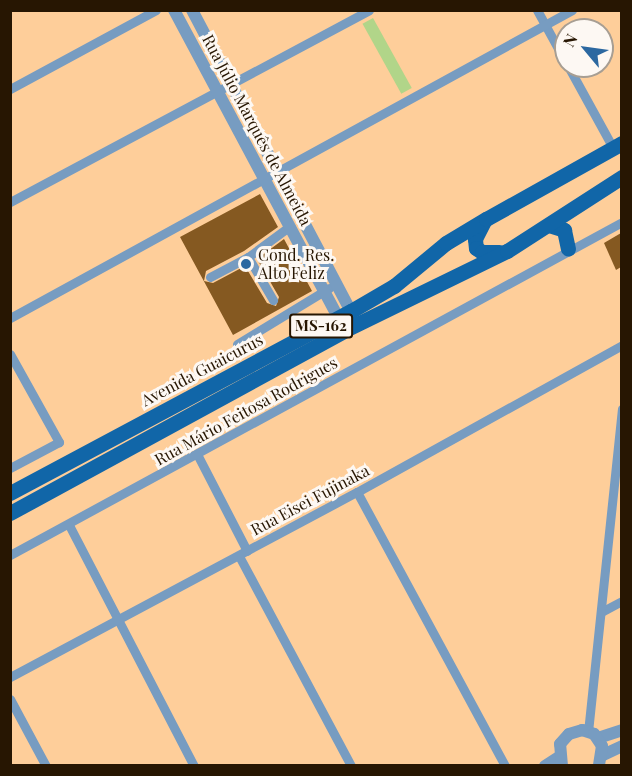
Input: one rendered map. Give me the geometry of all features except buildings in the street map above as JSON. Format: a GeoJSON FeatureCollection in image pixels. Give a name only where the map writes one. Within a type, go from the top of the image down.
{"type":"FeatureCollection","features":[{"type":"Feature","properties":{"kind":"main road","name":"Avenida Guaicurus"},"geometry":{"type":"LineString","coordinates":[[10,513],[348,320],[446,243],[615,145]]}},
{"type":"Feature","properties":{"kind":"main road","name":"Avenida Guaicurus"},"geometry":{"type":"LineString","coordinates":[[10,493],[348,320],[507,250],[621,177]]}},
{"type":"Feature","properties":{"kind":"main road"},"geometry":{"type":"LineString","coordinates":[[486,219],[475,238],[476,248],[490,254],[507,250]]}},
{"type":"Feature","properties":{"kind":"main road"},"geometry":{"type":"LineString","coordinates":[[549,225],[564,230],[568,249]]}},
{"type":"Feature","properties":{"kind":"street"},"geometry":{"type":"LineString","coordinates":[[10,89],[156,10]]}},
{"type":"Feature","properties":{"kind":"street","name":"Rua Júlio Marquês de Almeida"},"geometry":{"type":"LineString","coordinates":[[174,10],[219,93],[272,177],[348,320]]}},
{"type":"Feature","properties":{"kind":"street","name":"Rua Júlio Marquês de Almeida"},"geometry":{"type":"LineString","coordinates":[[192,10],[232,86],[272,177],[290,226],[331,287]]}},
{"type":"Feature","properties":{"kind":"street"},"geometry":{"type":"LineString","coordinates":[[10,202],[219,93],[369,10]]}},
{"type":"Feature","properties":{"kind":"street"},"geometry":{"type":"LineString","coordinates":[[537,10],[554,41]]}},
{"type":"Feature","properties":{"kind":"street"},"geometry":{"type":"LineString","coordinates":[[10,318],[272,177],[572,10]]}},
{"type":"Feature","properties":{"kind":"street"},"geometry":{"type":"LineString","coordinates":[[575,78],[615,145]]}},
{"type":"Feature","properties":{"kind":"street","name":"Rua Mário Feitosa Rodrigues"},"geometry":{"type":"LineString","coordinates":[[10,555],[69,525],[568,249],[621,222]]}},
{"type":"Feature","properties":{"kind":"street"},"geometry":{"type":"LineString","coordinates":[[210,277],[248,257],[290,226]]}},
{"type":"Feature","properties":{"kind":"street"},"geometry":{"type":"LineString","coordinates":[[248,257],[273,300]]}},
{"type":"Feature","properties":{"kind":"street"},"geometry":{"type":"LineString","coordinates":[[237,344],[331,287]]}},
{"type":"Feature","properties":{"kind":"street","name":"Rua Eisei Fujinaka"},"geometry":{"type":"LineString","coordinates":[[10,677],[243,554],[621,345]]}},
{"type":"Feature","properties":{"kind":"street"},"geometry":{"type":"LineString","coordinates":[[10,354],[59,442],[11,465]]}},
{"type":"Feature","properties":{"kind":"street"},"geometry":{"type":"LineString","coordinates":[[621,409],[593,735],[601,760],[621,746]]}},
{"type":"Feature","properties":{"kind":"street"},"geometry":{"type":"LineString","coordinates":[[197,454],[243,554],[351,765]]}},
{"type":"Feature","properties":{"kind":"street"},"geometry":{"type":"LineString","coordinates":[[357,492],[505,765]]}},
{"type":"Feature","properties":{"kind":"street"},"geometry":{"type":"LineString","coordinates":[[69,525],[194,765]]}},
{"type":"Feature","properties":{"kind":"street"},"geometry":{"type":"LineString","coordinates":[[603,611],[621,601]]}},
{"type":"Feature","properties":{"kind":"street"},"geometry":{"type":"LineString","coordinates":[[10,699],[46,765]]}},
{"type":"Feature","properties":{"kind":"street"},"geometry":{"type":"LineString","coordinates":[[545,765],[561,761],[564,738],[575,731],[593,735],[621,730]]}},
{"type":"Feature","properties":{"kind":"green space"},"geometry":{"type":"Polygon","coordinates":[[[373,18],[412,88],[401,94],[363,24],[373,18]]]}},
{"type":"Feature","properties":{"kind":"place","name":"Cond. Res. Alto Feliz"},"geometry":{"type":"Point","coordinates":[246,264]}}]}
